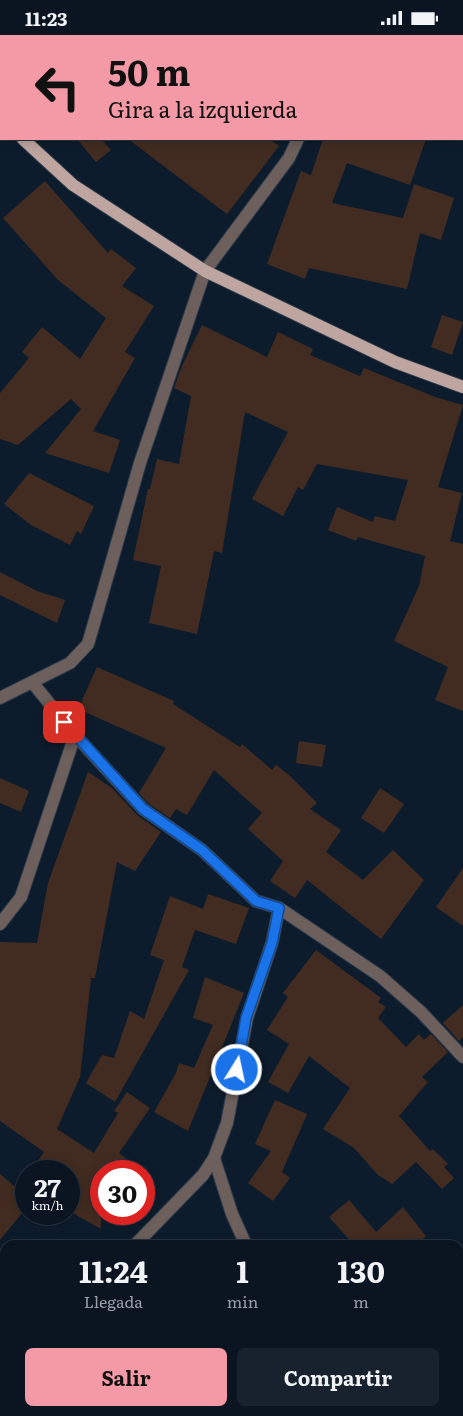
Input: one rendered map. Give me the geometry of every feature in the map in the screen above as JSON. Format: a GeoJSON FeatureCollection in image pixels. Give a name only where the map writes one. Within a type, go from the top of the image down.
{"type":"FeatureCollection","features":[{"type":"Feature","properties":{"kind":"main road"},"geometry":{"type":"LineString","coordinates":[[24,140],[73,185],[205,271],[395,362],[463,387]]}},
{"type":"Feature","properties":{"kind":"street"},"geometry":{"type":"LineString","coordinates":[[0,698],[70,663],[88,644],[140,463],[205,271],[289,158],[298,140]]}},
{"type":"Feature","properties":{"kind":"street"},"geometry":{"type":"LineString","coordinates":[[32,682],[75,735],[143,809],[202,850],[256,901],[279,908],[380,976],[421,1011],[463,1057]]}},
{"type":"Feature","properties":{"kind":"street"},"geometry":{"type":"LineString","coordinates":[[0,924],[21,897],[75,735]]}},
{"type":"Feature","properties":{"kind":"street"},"geometry":{"type":"LineString","coordinates":[[140,1240],[203,1175],[214,1158],[227,1123],[246,1018],[272,943],[279,908]]}},
{"type":"Feature","properties":{"kind":"street"},"geometry":{"type":"LineString","coordinates":[[214,1158],[232,1214],[244,1240]]}},
{"type":"Feature","properties":{"kind":"building"},"geometry":{"type":"Polygon","coordinates":[[[78,140],[102,140],[111,150],[96,162],[78,140]]]}},
{"type":"Feature","properties":{"kind":"building"},"geometry":{"type":"Polygon","coordinates":[[[129,140],[270,140],[279,146],[227,214],[129,140]]]}},
{"type":"Feature","properties":{"kind":"building"},"geometry":{"type":"Polygon","coordinates":[[[323,140],[426,140],[410,185],[347,163],[332,203],[403,218],[414,184],[454,198],[441,240],[420,233],[407,289],[309,268],[305,279],[267,264],[301,171],[311,175],[323,140]]]}},
{"type":"Feature","properties":{"kind":"building"},"geometry":{"type":"Polygon","coordinates":[[[45,181],[108,253],[111,249],[136,268],[122,286],[154,306],[125,352],[135,358],[93,431],[120,440],[109,473],[45,453],[81,409],[71,399],[18,445],[0,439],[0,393],[29,358],[22,352],[42,327],[80,359],[106,318],[58,280],[3,218],[45,181]]]}},
{"type":"Feature","properties":{"kind":"building"},"geometry":{"type":"Polygon","coordinates":[[[442,315],[463,322],[452,355],[431,347],[442,315]]]}},
{"type":"Feature","properties":{"kind":"building"},"geometry":{"type":"Polygon","coordinates":[[[202,325],[267,357],[278,332],[313,349],[310,355],[360,376],[364,368],[435,397],[463,405],[438,487],[462,493],[450,541],[463,544],[463,711],[435,700],[448,667],[394,641],[419,586],[425,556],[358,537],[356,541],[328,530],[337,507],[373,522],[375,516],[395,521],[408,480],[317,464],[303,490],[298,487],[283,516],[252,499],[288,432],[245,412],[222,553],[214,551],[197,634],[149,623],[161,566],[133,560],[148,489],[150,489],[157,459],[179,464],[191,396],[174,388],[181,368],[202,325]]]}},
{"type":"Feature","properties":{"kind":"building"},"geometry":{"type":"Polygon","coordinates":[[[29,473],[94,506],[81,534],[77,531],[70,545],[31,525],[4,504],[29,473]]]}},
{"type":"Feature","properties":{"kind":"building"},"geometry":{"type":"Polygon","coordinates":[[[0,572],[37,591],[65,600],[57,623],[0,595],[0,572]]]}},
{"type":"Feature","properties":{"kind":"building"},"geometry":{"type":"Polygon","coordinates":[[[97,667],[174,701],[173,704],[240,747],[242,744],[272,770],[276,765],[289,775],[317,803],[310,809],[341,830],[326,852],[363,880],[393,850],[424,880],[381,939],[307,880],[295,898],[270,881],[283,861],[248,829],[262,813],[214,770],[187,815],[176,809],[170,818],[148,803],[139,793],[166,748],[78,709],[97,667]]]}},
{"type":"Feature","properties":{"kind":"building"},"geometry":{"type":"Polygon","coordinates":[[[299,741],[326,745],[322,767],[296,763],[299,741]]]}},
{"type":"Feature","properties":{"kind":"building"},"geometry":{"type":"Polygon","coordinates":[[[88,772],[112,788],[137,815],[161,832],[135,871],[117,862],[95,978],[91,978],[80,1077],[57,1129],[94,1153],[118,1113],[114,1111],[127,1092],[150,1108],[119,1153],[126,1158],[125,1160],[90,1160],[90,1223],[80,1217],[80,1160],[39,1160],[44,1152],[0,1121],[0,942],[37,943],[48,883],[88,772]]]}},
{"type":"Feature","properties":{"kind":"building"},"geometry":{"type":"Polygon","coordinates":[[[0,778],[29,791],[21,812],[0,803],[0,778]]]}},
{"type":"Feature","properties":{"kind":"building"},"geometry":{"type":"Polygon","coordinates":[[[380,788],[404,804],[384,833],[361,818],[380,788]]]}},
{"type":"Feature","properties":{"kind":"building"},"geometry":{"type":"Polygon","coordinates":[[[463,868],[463,926],[436,907],[463,868]]]}},
{"type":"Feature","properties":{"kind":"building"},"geometry":{"type":"Polygon","coordinates":[[[208,894],[249,908],[236,944],[195,930],[182,967],[189,970],[115,1102],[86,1083],[102,1055],[114,1058],[130,1011],[144,1019],[164,960],[150,955],[170,896],[203,909],[208,894]]]}},
{"type":"Feature","properties":{"kind":"building"},"geometry":{"type":"Polygon","coordinates":[[[316,950],[381,998],[378,1002],[386,1007],[378,1018],[406,1047],[419,1034],[424,1040],[431,1034],[448,1052],[422,1077],[428,1082],[399,1116],[430,1151],[433,1149],[448,1164],[444,1167],[454,1178],[442,1189],[416,1162],[392,1184],[378,1175],[354,1148],[323,1129],[350,1088],[309,1056],[288,1093],[268,1082],[289,1044],[267,1030],[288,997],[283,993],[316,950]]]}},
{"type":"Feature","properties":{"kind":"building"},"geometry":{"type":"Polygon","coordinates":[[[205,977],[244,993],[188,1131],[154,1112],[176,1073],[179,1063],[194,1068],[213,1025],[193,1018],[205,977]]]}},
{"type":"Feature","properties":{"kind":"building"},"geometry":{"type":"Polygon","coordinates":[[[463,1005],[463,1037],[459,1041],[443,1023],[463,1005]]]}},
{"type":"Feature","properties":{"kind":"building"},"geometry":{"type":"Polygon","coordinates":[[[275,1100],[307,1114],[282,1172],[290,1178],[273,1201],[248,1183],[271,1151],[255,1144],[275,1100]]]}},
{"type":"Feature","properties":{"kind":"building"},"geometry":{"type":"Polygon","coordinates":[[[0,1174],[15,1187],[15,1222],[0,1240],[0,1174]]]}},
{"type":"Feature","properties":{"kind":"building"},"geometry":{"type":"Polygon","coordinates":[[[349,1200],[376,1232],[403,1207],[426,1236],[422,1240],[350,1240],[329,1217],[349,1200]]]}},
{"type":"Feature","properties":{"kind":"route"},"geometry":{"type":"LineString","coordinates":[[64,722],[143,809],[202,850],[256,901],[279,908],[272,943],[246,1018],[237,1070]]}}]}
